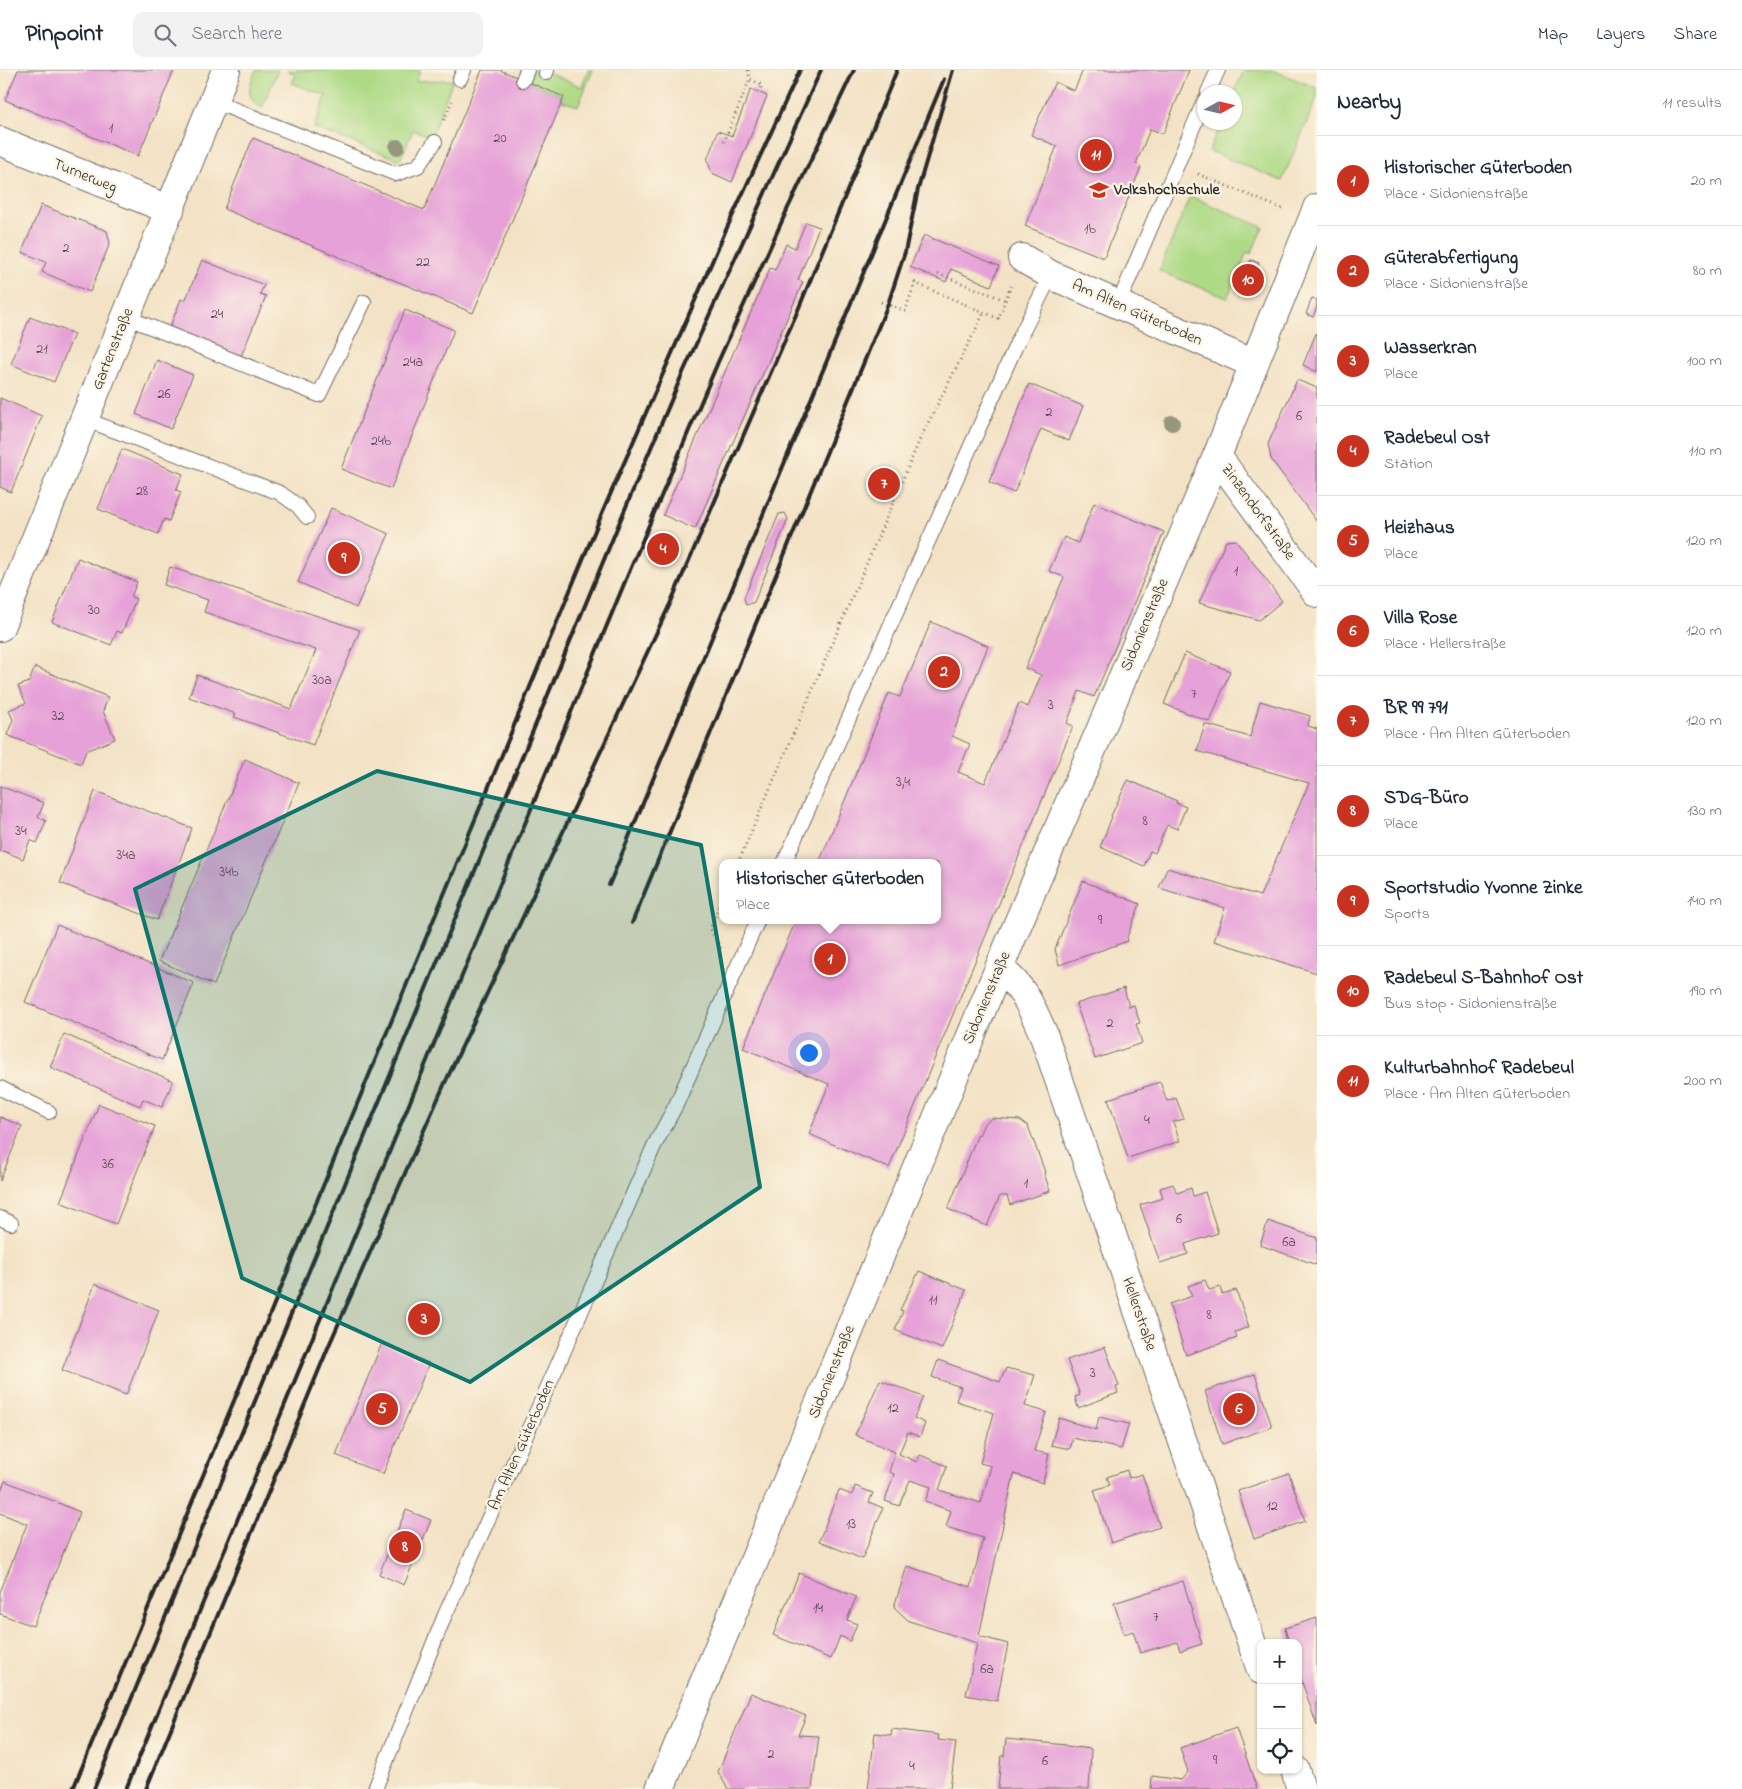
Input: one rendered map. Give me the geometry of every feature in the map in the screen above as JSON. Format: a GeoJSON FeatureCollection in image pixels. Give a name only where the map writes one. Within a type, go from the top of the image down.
{"type":"FeatureCollection","features":[{"type":"Feature","properties":{"kind":"street","name":"Gartenstraße"},"geometry":{"type":"LineString","coordinates":[[0,627],[226,70]]}},
{"type":"Feature","properties":{"kind":"street","name":"Turnerweg"},"geometry":{"type":"LineString","coordinates":[[0,141],[170,210]]}},
{"type":"Feature","properties":{"kind":"street","name":"Sidonienstraße"},"geometry":{"type":"LineString","coordinates":[[660,1789],[999,968],[1217,456],[1317,208]]}},
{"type":"Feature","properties":{"kind":"street","name":"Am Alten Güterboden"},"geometry":{"type":"LineString","coordinates":[[1022,258],[1051,275],[1254,364]]}},
{"type":"Feature","properties":{"kind":"street","name":"Zinzendorfstraße"},"geometry":{"type":"LineString","coordinates":[[1217,456],[1317,593]]}},
{"type":"Feature","properties":{"kind":"street","name":"Hellerstraße"},"geometry":{"type":"LineString","coordinates":[[999,968],[1013,980],[1028,998],[1043,1033],[1257,1658]]}},
{"type":"Feature","properties":{"kind":"street"},"geometry":{"type":"LineString","coordinates":[[1296,1774],[1301,1789]]}},
{"type":"Feature","properties":{"kind":"lane"},"geometry":{"type":"LineString","coordinates":[[1211,85],[1218,70]]}},
{"type":"Feature","properties":{"kind":"lane"},"geometry":{"type":"LineString","coordinates":[[213,101],[396,174],[418,166],[435,142]]}},
{"type":"Feature","properties":{"kind":"lane"},"geometry":{"type":"LineString","coordinates":[[1118,305],[1197,117]]}},
{"type":"Feature","properties":{"kind":"lane"},"geometry":{"type":"LineString","coordinates":[[786,859],[1024,328],[1051,275]]}},
{"type":"Feature","properties":{"kind":"lane"},"geometry":{"type":"LineString","coordinates":[[126,317],[319,395],[364,302]]}},
{"type":"Feature","properties":{"kind":"lane"},"geometry":{"type":"LineString","coordinates":[[84,420],[280,493],[298,506],[307,517]]}},
{"type":"Feature","properties":{"kind":"lane","name":"Am Alten Güterboden"},"geometry":{"type":"LineString","coordinates":[[375,1789],[445,1615],[654,1146],[676,1105],[756,924]]}},
{"type":"Feature","properties":{"kind":"lane"},"geometry":{"type":"LineString","coordinates":[[0,1088],[49,1112]]}},
{"type":"Feature","properties":{"kind":"path"},"geometry":{"type":"LineString","coordinates":[[724,142],[750,79],[748,70]]}},
{"type":"Feature","properties":{"kind":"path"},"geometry":{"type":"LineString","coordinates":[[435,142],[462,75]]}},
{"type":"Feature","properties":{"kind":"path"},"geometry":{"type":"LineString","coordinates":[[750,79],[762,85],[759,93]]}},
{"type":"Feature","properties":{"kind":"path"},"geometry":{"type":"LineString","coordinates":[[1204,177],[1269,204]]}},
{"type":"Feature","properties":{"kind":"path"},"geometry":{"type":"LineString","coordinates":[[938,274],[1006,300]]}},
{"type":"Feature","properties":{"kind":"path"},"geometry":{"type":"LineString","coordinates":[[880,302],[905,310],[915,283],[1024,328]]}},
{"type":"Feature","properties":{"kind":"path"},"geometry":{"type":"LineString","coordinates":[[740,859],[921,437],[984,313]]}},
{"type":"Feature","properties":{"kind":"path"},"geometry":{"type":"LineString","coordinates":[[710,929],[719,906]]}},
{"type":"Feature","properties":{"kind":"highlighted area"},"geometry":{"type":"Polygon","coordinates":[[[377,771],[701,845],[760,1187],[470,1382],[242,1278],[135,889],[377,771]]]}},
{"type":"Feature","properties":{"kind":"green space"},"geometry":{"type":"Polygon","coordinates":[[[256,70],[278,70],[262,108],[252,100],[250,95],[251,81],[256,70]]]}},
{"type":"Feature","properties":{"kind":"green space"},"geometry":{"type":"Polygon","coordinates":[[[287,70],[420,70],[416,81],[453,80],[431,137],[413,130],[400,160],[314,128],[326,96],[292,83],[296,75],[287,70]]]}},
{"type":"Feature","properties":{"kind":"green space"},"geometry":{"type":"Polygon","coordinates":[[[533,70],[541,70],[582,87],[588,70],[593,70],[578,106],[562,101],[564,97],[529,82],[533,70]]]}},
{"type":"Feature","properties":{"kind":"green space"},"geometry":{"type":"Polygon","coordinates":[[[1244,70],[1272,70],[1317,88],[1317,98],[1282,181],[1209,151],[1218,130],[1242,130],[1242,85],[1237,85],[1244,70]]]}},
{"type":"Feature","properties":{"kind":"green space"},"geometry":{"type":"Polygon","coordinates":[[[1190,196],[1263,227],[1251,254],[1247,252],[1227,298],[1159,271],[1190,196]]]}},
{"type":"Feature","properties":{"kind":"building"},"geometry":{"type":"Polygon","coordinates":[[[18,70],[174,70],[138,156],[5,100],[18,70]]]}},
{"type":"Feature","properties":{"kind":"building"},"geometry":{"type":"Polygon","coordinates":[[[482,70],[500,70],[564,97],[473,313],[224,209],[253,138],[424,210],[482,70]]]}},
{"type":"Feature","properties":{"kind":"building"},"geometry":{"type":"Polygon","coordinates":[[[1083,70],[1189,70],[1163,134],[1150,129],[1136,164],[1141,167],[1104,258],[1025,226],[1057,146],[1031,135],[1055,82],[1074,91],[1083,70]]]}},
{"type":"Feature","properties":{"kind":"building"},"geometry":{"type":"Polygon","coordinates":[[[751,89],[767,96],[732,182],[712,173],[707,160],[718,131],[732,136],[751,89]]]}},
{"type":"Feature","properties":{"kind":"building"},"geometry":{"type":"Polygon","coordinates":[[[41,205],[107,231],[110,243],[90,292],[42,272],[46,262],[22,252],[41,205]]]}},
{"type":"Feature","properties":{"kind":"building"},"geometry":{"type":"Polygon","coordinates":[[[806,222],[819,227],[798,280],[803,282],[695,529],[663,515],[770,268],[775,270],[786,244],[795,248],[806,222]]]}},
{"type":"Feature","properties":{"kind":"building"},"geometry":{"type":"Polygon","coordinates":[[[924,235],[999,266],[991,286],[951,269],[946,282],[910,267],[924,235]]]}},
{"type":"Feature","properties":{"kind":"building"},"geometry":{"type":"Polygon","coordinates":[[[202,260],[264,285],[260,294],[266,296],[241,356],[170,327],[181,299],[185,301],[202,260]]]}},
{"type":"Feature","properties":{"kind":"building"},"geometry":{"type":"Polygon","coordinates":[[[1251,260],[1259,263],[1252,279],[1245,276],[1251,260]]]}},
{"type":"Feature","properties":{"kind":"building"},"geometry":{"type":"Polygon","coordinates":[[[1312,298],[1317,300],[1317,307],[1313,317],[1306,314],[1312,298]]]}},
{"type":"Feature","properties":{"kind":"building"},"geometry":{"type":"Polygon","coordinates":[[[405,310],[454,330],[391,489],[341,469],[405,310]]]}},
{"type":"Feature","properties":{"kind":"building"},"geometry":{"type":"Polygon","coordinates":[[[30,317],[74,334],[54,382],[11,364],[30,317]]]}},
{"type":"Feature","properties":{"kind":"building"},"geometry":{"type":"Polygon","coordinates":[[[1317,331],[1317,372],[1303,365],[1317,331]]]}},
{"type":"Feature","properties":{"kind":"building"},"geometry":{"type":"Polygon","coordinates":[[[157,360],[193,375],[171,429],[136,414],[157,360]]]}},
{"type":"Feature","properties":{"kind":"building"},"geometry":{"type":"Polygon","coordinates":[[[1297,380],[1317,388],[1317,522],[1271,459],[1268,444],[1297,380]]]}},
{"type":"Feature","properties":{"kind":"building"},"geometry":{"type":"Polygon","coordinates":[[[1029,384],[1083,406],[1069,441],[1041,429],[1014,493],[989,482],[1029,384]]]}},
{"type":"Feature","properties":{"kind":"building"},"geometry":{"type":"Polygon","coordinates":[[[0,398],[42,416],[11,492],[0,487],[0,398]]]}},
{"type":"Feature","properties":{"kind":"building"},"geometry":{"type":"Polygon","coordinates":[[[122,449],[183,474],[176,490],[181,492],[169,521],[164,519],[158,534],[98,509],[122,449]]]}},
{"type":"Feature","properties":{"kind":"building"},"geometry":{"type":"Polygon","coordinates":[[[1094,503],[1164,532],[1094,697],[1079,691],[1067,723],[1073,726],[889,1168],[809,1134],[829,1084],[743,1048],[794,924],[941,924],[941,859],[821,859],[889,693],[900,697],[931,622],[988,646],[952,736],[970,744],[958,772],[985,783],[1019,703],[1028,707],[1041,675],[1025,668],[1064,577],[1049,571],[1064,537],[1078,543],[1094,503]]]}},
{"type":"Feature","properties":{"kind":"building"},"geometry":{"type":"Polygon","coordinates":[[[331,508],[389,534],[356,608],[298,582],[331,508]]]}},
{"type":"Feature","properties":{"kind":"building"},"geometry":{"type":"Polygon","coordinates":[[[785,513],[788,519],[754,602],[746,605],[744,598],[779,514],[785,513]]]}},
{"type":"Feature","properties":{"kind":"building"},"geometry":{"type":"Polygon","coordinates":[[[1236,540],[1282,601],[1259,620],[1199,603],[1226,541],[1236,540]]]}},
{"type":"Feature","properties":{"kind":"building"},"geometry":{"type":"Polygon","coordinates":[[[78,558],[137,582],[131,597],[136,599],[122,633],[117,631],[111,645],[52,622],[78,558]]]}},
{"type":"Feature","properties":{"kind":"building"},"geometry":{"type":"Polygon","coordinates":[[[170,567],[360,630],[313,745],[234,717],[236,714],[189,697],[197,675],[291,709],[316,650],[204,612],[208,600],[164,585],[170,567]]]}},
{"type":"Feature","properties":{"kind":"building"},"geometry":{"type":"Polygon","coordinates":[[[1185,653],[1230,671],[1210,722],[1164,704],[1185,653]]]}},
{"type":"Feature","properties":{"kind":"building"},"geometry":{"type":"Polygon","coordinates":[[[35,667],[108,697],[103,711],[115,739],[86,751],[81,764],[7,735],[13,720],[9,710],[26,703],[18,686],[29,682],[35,667]]]}},
{"type":"Feature","properties":{"kind":"building"},"geometry":{"type":"Polygon","coordinates":[[[1260,701],[1310,716],[1308,726],[1317,729],[1317,973],[1214,941],[1225,908],[1159,888],[1167,868],[1260,896],[1309,783],[1197,751],[1205,724],[1250,737],[1260,701]]]}},
{"type":"Feature","properties":{"kind":"building"},"geometry":{"type":"Polygon","coordinates":[[[245,759],[299,783],[214,985],[159,961],[245,759]]]}},
{"type":"Feature","properties":{"kind":"building"},"geometry":{"type":"Polygon","coordinates":[[[1128,780],[1177,801],[1176,803],[1186,807],[1177,829],[1167,825],[1155,853],[1150,851],[1144,866],[1100,847],[1111,816],[1128,780]]]}},
{"type":"Feature","properties":{"kind":"building"},"geometry":{"type":"Polygon","coordinates":[[[0,786],[44,803],[38,817],[46,821],[37,843],[30,840],[23,859],[0,851],[0,786]]]}},
{"type":"Feature","properties":{"kind":"building"},"geometry":{"type":"Polygon","coordinates":[[[95,791],[192,828],[157,920],[60,883],[95,791]]]}},
{"type":"Feature","properties":{"kind":"building"},"geometry":{"type":"Polygon","coordinates":[[[1083,881],[1140,904],[1127,937],[1128,941],[1059,965],[1055,949],[1083,881]]]}},
{"type":"Feature","properties":{"kind":"building"},"geometry":{"type":"Polygon","coordinates":[[[57,925],[194,983],[162,1060],[25,1002],[57,925]]]}},
{"type":"Feature","properties":{"kind":"building"},"geometry":{"type":"Polygon","coordinates":[[[1124,988],[1129,1007],[1134,1005],[1140,1023],[1136,1024],[1142,1043],[1095,1059],[1076,1004],[1124,988]]]}},
{"type":"Feature","properties":{"kind":"building"},"geometry":{"type":"Polygon","coordinates":[[[64,1034],[173,1081],[162,1107],[143,1099],[140,1106],[50,1067],[64,1034]]]}},
{"type":"Feature","properties":{"kind":"building"},"geometry":{"type":"Polygon","coordinates":[[[1160,1082],[1167,1101],[1176,1098],[1184,1119],[1173,1122],[1180,1141],[1128,1158],[1108,1099],[1160,1082]]]}},
{"type":"Feature","properties":{"kind":"building"},"geometry":{"type":"Polygon","coordinates":[[[99,1104],[155,1126],[116,1224],[60,1202],[99,1104]]]}},
{"type":"Feature","properties":{"kind":"building"},"geometry":{"type":"Polygon","coordinates":[[[0,1117],[22,1126],[0,1181],[0,1117]]]}},
{"type":"Feature","properties":{"kind":"building"},"geometry":{"type":"Polygon","coordinates":[[[992,1118],[1020,1120],[1028,1126],[1050,1191],[1010,1205],[1007,1196],[1000,1196],[987,1226],[948,1209],[978,1134],[984,1124],[992,1118]]]}},
{"type":"Feature","properties":{"kind":"building"},"geometry":{"type":"Polygon","coordinates":[[[1173,1184],[1177,1193],[1191,1188],[1193,1196],[1205,1192],[1218,1233],[1185,1244],[1188,1254],[1160,1263],[1140,1205],[1163,1198],[1160,1188],[1173,1184]]]}},
{"type":"Feature","properties":{"kind":"building"},"geometry":{"type":"Polygon","coordinates":[[[1268,1221],[1317,1238],[1317,1265],[1260,1245],[1268,1221]]]}},
{"type":"Feature","properties":{"kind":"building"},"geometry":{"type":"Polygon","coordinates":[[[919,1271],[966,1290],[942,1349],[895,1330],[903,1311],[900,1310],[919,1271]]]}},
{"type":"Feature","properties":{"kind":"building"},"geometry":{"type":"Polygon","coordinates":[[[1205,1280],[1209,1290],[1220,1287],[1222,1294],[1236,1290],[1249,1327],[1235,1332],[1237,1338],[1186,1355],[1169,1304],[1192,1296],[1188,1286],[1205,1280]]]}},
{"type":"Feature","properties":{"kind":"building"},"geometry":{"type":"Polygon","coordinates":[[[95,1284],[159,1310],[126,1395],[62,1370],[95,1284]]]}},
{"type":"Feature","properties":{"kind":"building"},"geometry":{"type":"Polygon","coordinates":[[[382,1343],[429,1363],[383,1474],[336,1455],[382,1343]]]}},
{"type":"Feature","properties":{"kind":"building"},"geometry":{"type":"Polygon","coordinates":[[[1105,1347],[1119,1386],[1116,1387],[1118,1393],[1078,1408],[1075,1397],[1080,1395],[1067,1360],[1105,1347]]]}},
{"type":"Feature","properties":{"kind":"building"},"geometry":{"type":"Polygon","coordinates":[[[938,1360],[1000,1382],[1006,1368],[1035,1375],[1025,1406],[1046,1412],[1034,1451],[1049,1454],[1043,1483],[1014,1474],[979,1636],[1008,1644],[997,1701],[966,1695],[977,1643],[909,1621],[894,1607],[907,1566],[971,1587],[983,1538],[946,1527],[951,1511],[925,1501],[931,1487],[910,1480],[899,1506],[885,1501],[894,1474],[889,1472],[895,1452],[855,1435],[880,1380],[923,1397],[914,1418],[925,1423],[920,1437],[908,1432],[899,1454],[917,1462],[920,1455],[947,1466],[939,1490],[981,1503],[991,1466],[980,1463],[994,1413],[956,1401],[961,1387],[932,1377],[938,1360]]]}},
{"type":"Feature","properties":{"kind":"building"},"geometry":{"type":"Polygon","coordinates":[[[1255,1374],[1272,1427],[1222,1444],[1205,1391],[1255,1374]]]}},
{"type":"Feature","properties":{"kind":"building"},"geometry":{"type":"Polygon","coordinates":[[[1099,1417],[1129,1424],[1121,1449],[1073,1438],[1070,1449],[1051,1445],[1059,1418],[1096,1430],[1099,1417]]]}},
{"type":"Feature","properties":{"kind":"building"},"geometry":{"type":"Polygon","coordinates":[[[1127,1470],[1129,1478],[1142,1474],[1160,1527],[1111,1543],[1094,1490],[1110,1485],[1107,1477],[1127,1470]]]}},
{"type":"Feature","properties":{"kind":"building"},"geometry":{"type":"Polygon","coordinates":[[[1289,1473],[1305,1521],[1254,1539],[1238,1491],[1289,1473]]]}},
{"type":"Feature","properties":{"kind":"building"},"geometry":{"type":"Polygon","coordinates":[[[5,1481],[80,1512],[33,1626],[0,1614],[0,1592],[27,1524],[0,1513],[0,1493],[5,1481]]]}},
{"type":"Feature","properties":{"kind":"building"},"geometry":{"type":"Polygon","coordinates":[[[855,1486],[873,1493],[869,1502],[883,1508],[862,1559],[819,1541],[839,1490],[852,1495],[855,1486]]]}},
{"type":"Feature","properties":{"kind":"building"},"geometry":{"type":"Polygon","coordinates":[[[406,1510],[431,1520],[404,1585],[379,1574],[406,1510]]]}},
{"type":"Feature","properties":{"kind":"building"},"geometry":{"type":"Polygon","coordinates":[[[799,1573],[856,1597],[847,1620],[857,1624],[850,1641],[840,1636],[831,1659],[773,1635],[799,1573]]]}},
{"type":"Feature","properties":{"kind":"building"},"geometry":{"type":"Polygon","coordinates":[[[1183,1581],[1202,1644],[1180,1651],[1177,1642],[1140,1653],[1133,1631],[1124,1634],[1114,1603],[1183,1581]]]}},
{"type":"Feature","properties":{"kind":"building"},"geometry":{"type":"Polygon","coordinates":[[[1317,1618],[1317,1726],[1302,1682],[1302,1639],[1288,1639],[1285,1628],[1317,1618]]]}},
{"type":"Feature","properties":{"kind":"building"},"geometry":{"type":"Polygon","coordinates":[[[751,1693],[806,1716],[798,1735],[819,1736],[812,1789],[728,1789],[718,1772],[751,1693]]]}},
{"type":"Feature","properties":{"kind":"building"},"geometry":{"type":"Polygon","coordinates":[[[1236,1728],[1257,1789],[1151,1789],[1152,1776],[1181,1780],[1188,1772],[1180,1748],[1236,1728]]]}},
{"type":"Feature","properties":{"kind":"building"},"geometry":{"type":"Polygon","coordinates":[[[892,1729],[939,1735],[938,1740],[956,1742],[950,1789],[868,1789],[875,1733],[891,1735],[892,1729]]]}},
{"type":"Feature","properties":{"kind":"building"},"geometry":{"type":"Polygon","coordinates":[[[1006,1739],[1091,1749],[1089,1789],[998,1789],[1001,1756],[1004,1756],[1006,1739]]]}},
{"type":"Feature","properties":{"kind":"railway"},"geometry":{"type":"LineString","coordinates":[[73,1789],[603,511],[725,232],[800,70]]}},
{"type":"Feature","properties":{"kind":"railway"},"geometry":{"type":"LineString","coordinates":[[94,1789],[620,521],[681,377],[821,70]]}},
{"type":"Feature","properties":{"kind":"railway"},"geometry":{"type":"LineString","coordinates":[[126,1789],[624,584],[718,362],[787,210],[854,70]]}},
{"type":"Feature","properties":{"kind":"railway"},"geometry":{"type":"LineString","coordinates":[[146,1789],[330,1343],[444,1085],[670,604],[798,310],[897,70]]}},
{"type":"Feature","properties":{"kind":"railway"},"geometry":{"type":"LineString","coordinates":[[632,923],[888,304],[905,252],[918,189],[953,70]]}},
{"type":"Feature","properties":{"kind":"railway"},"geometry":{"type":"LineString","coordinates":[[609,885],[944,79]]}},
{"type":"Feature","properties":{"kind":"place","name":"Kulturbahnhof Radebeul"},"geometry":{"type":"Point","coordinates":[1096,155]}},
{"type":"Feature","properties":{"kind":"place","name":"Volkshochschule"},"geometry":{"type":"Point","coordinates":[1099,190]}},
{"type":"Feature","properties":{"kind":"place","name":"Radebeul S-Bahnhof Ost"},"geometry":{"type":"Point","coordinates":[1248,280]}},
{"type":"Feature","properties":{"kind":"place","name":"BR 99 791"},"geometry":{"type":"Point","coordinates":[884,484]}},
{"type":"Feature","properties":{"kind":"place","name":"Radebeul Ost"},"geometry":{"type":"Point","coordinates":[663,549]}},
{"type":"Feature","properties":{"kind":"place","name":"Sportstudio Yvonne Zinke"},"geometry":{"type":"Point","coordinates":[344,558]}},
{"type":"Feature","properties":{"kind":"place","name":"Güterabfertigung"},"geometry":{"type":"Point","coordinates":[944,672]}},
{"type":"Feature","properties":{"kind":"place","name":"Historischer Güterboden"},"geometry":{"type":"Point","coordinates":[830,959]}},
{"type":"Feature","properties":{"kind":"place","name":"Wasserkran"},"geometry":{"type":"Point","coordinates":[424,1319]}},
{"type":"Feature","properties":{"kind":"place","name":"Heizhaus"},"geometry":{"type":"Point","coordinates":[382,1409]}},
{"type":"Feature","properties":{"kind":"place","name":"Villa Rose"},"geometry":{"type":"Point","coordinates":[1239,1409]}},
{"type":"Feature","properties":{"kind":"place","name":"SDG-Büro"},"geometry":{"type":"Point","coordinates":[405,1547]}}]}
